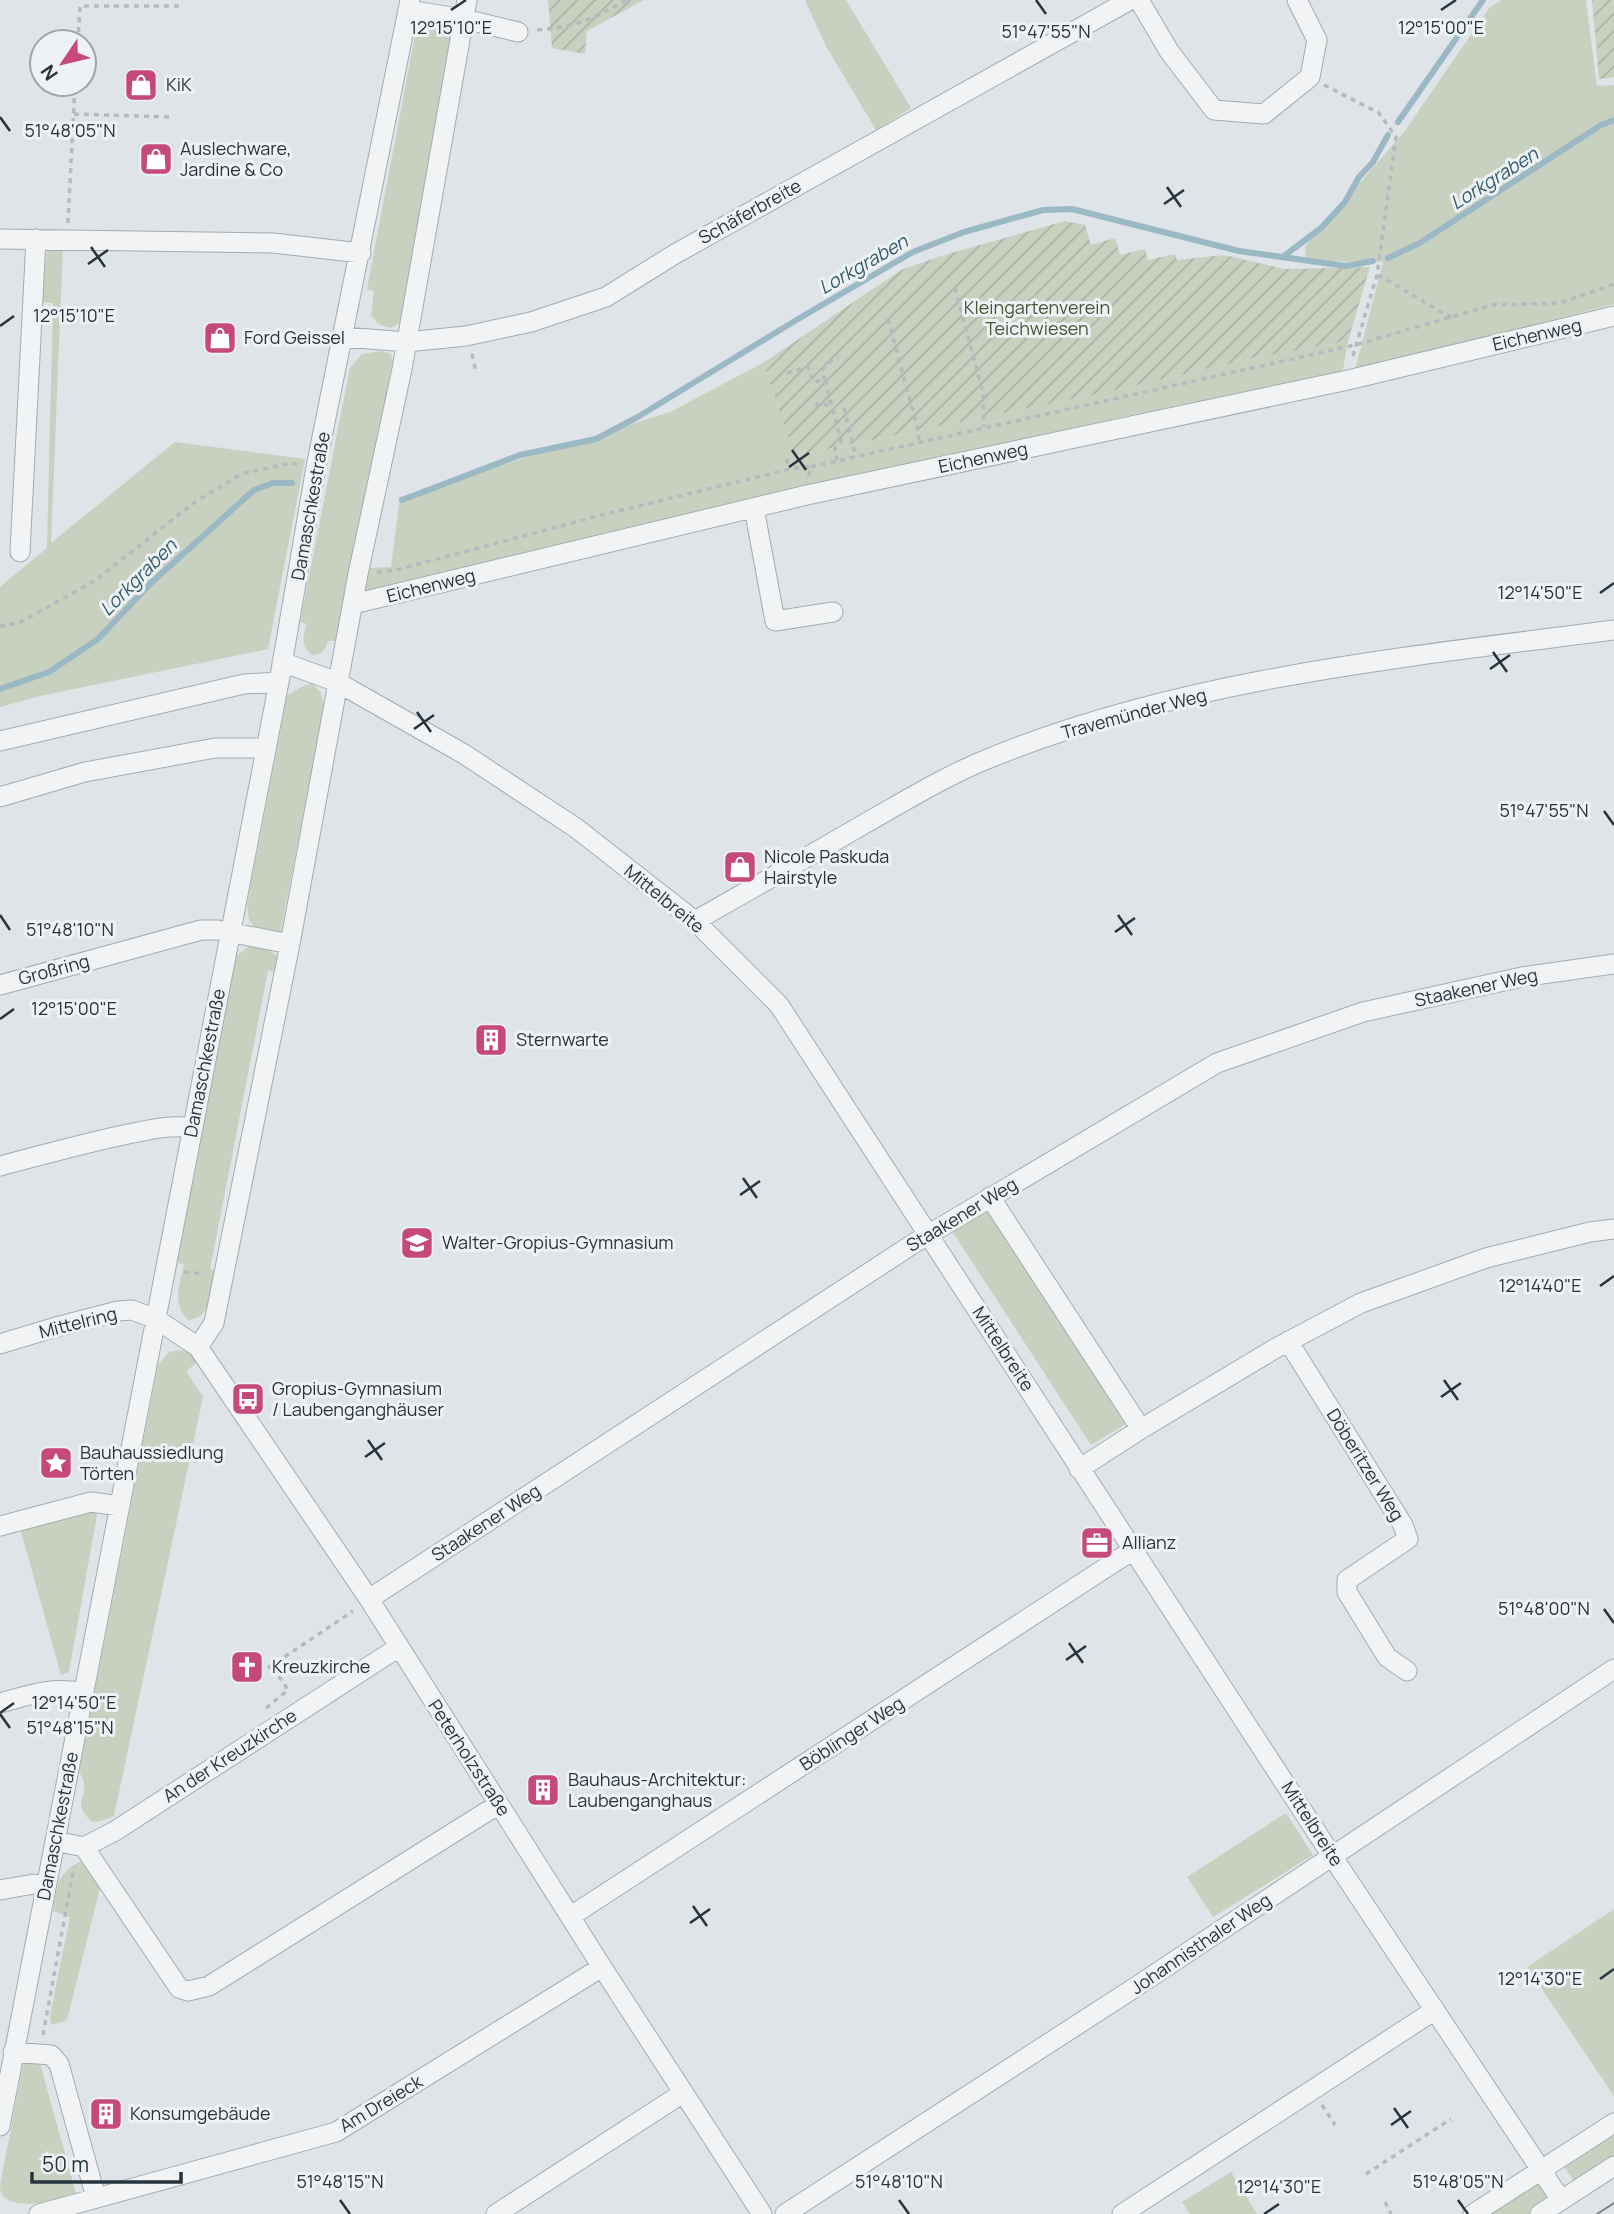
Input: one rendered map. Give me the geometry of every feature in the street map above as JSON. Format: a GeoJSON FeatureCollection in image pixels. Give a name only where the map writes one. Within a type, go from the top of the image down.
{"type":"FeatureCollection","features":[{"type":"Feature","properties":{"kind":"street","name":"Schäferbreite"},"geometry":{"type":"LineString","coordinates":[[344,337],[407,342],[466,336],[531,322],[606,296],[675,254],[1130,0]]}},
{"type":"Feature","properties":{"kind":"street"},"geometry":{"type":"LineString","coordinates":[[1139,0],[1169,51],[1214,110],[1264,114],[1310,77],[1317,40],[1297,0]]}},
{"type":"Feature","properties":{"kind":"street"},"geometry":{"type":"LineString","coordinates":[[415,7],[466,9],[518,32]]}},
{"type":"Feature","properties":{"kind":"street","name":"Damaschkestraße"},"geometry":{"type":"LineString","coordinates":[[0,2126],[5,2073],[13,2052],[167,1269],[281,672],[316,467],[415,7]]}},
{"type":"Feature","properties":{"kind":"street"},"geometry":{"type":"LineString","coordinates":[[198,1347],[214,1323],[290,944],[358,573],[407,342],[466,9]]}},
{"type":"Feature","properties":{"kind":"street"},"geometry":{"type":"LineString","coordinates":[[0,239],[273,243],[361,253]]}},
{"type":"Feature","properties":{"kind":"street"},"geometry":{"type":"LineString","coordinates":[[20,552],[36,239]]}},
{"type":"Feature","properties":{"kind":"street","name":"Eichenweg"},"geometry":{"type":"LineString","coordinates":[[353,604],[807,495],[1348,380],[1614,317]]}},
{"type":"Feature","properties":{"kind":"street"},"geometry":{"type":"LineString","coordinates":[[754,508],[775,621],[833,611]]}},
{"type":"Feature","properties":{"kind":"street","name":"Travemünder Weg"},"geometry":{"type":"LineString","coordinates":[[695,921],[906,800],[977,764],[1088,724],[1188,696],[1368,662],[1614,630]]}},
{"type":"Feature","properties":{"kind":"street"},"geometry":{"type":"LineString","coordinates":[[0,741],[244,684],[281,672]]}},
{"type":"Feature","properties":{"kind":"street","name":"Mittelbreite"},"geometry":{"type":"LineString","coordinates":[[281,672],[337,682],[464,754],[576,828],[695,921],[779,1005],[1332,1856],[1561,2200]]}},
{"type":"Feature","properties":{"kind":"street"},"geometry":{"type":"LineString","coordinates":[[0,797],[85,772],[202,750],[265,748]]}},
{"type":"Feature","properties":{"kind":"street","name":"Großring"},"geometry":{"type":"LineString","coordinates":[[0,985],[201,930],[290,944]]}},
{"type":"Feature","properties":{"kind":"street","name":"Staakener Weg"},"geometry":{"type":"LineString","coordinates":[[369,1599],[929,1234],[1217,1063],[1363,1012],[1522,977],[1614,964]]}},
{"type":"Feature","properties":{"kind":"street"},"geometry":{"type":"LineString","coordinates":[[0,1166],[85,1143],[153,1129],[182,1126],[192,1128]]}},
{"type":"Feature","properties":{"kind":"street"},"geometry":{"type":"LineString","coordinates":[[990,1197],[1141,1429]]}},
{"type":"Feature","properties":{"kind":"street"},"geometry":{"type":"LineString","coordinates":[[1079,1469],[1288,1341],[1361,1303],[1486,1258],[1590,1232],[1614,1229]]}},
{"type":"Feature","properties":{"kind":"street","name":"Mittelring"},"geometry":{"type":"LineString","coordinates":[[0,1344],[118,1311],[132,1310],[156,1319]]}},
{"type":"Feature","properties":{"kind":"street","name":"Peterholzstraße"},"geometry":{"type":"LineString","coordinates":[[156,1319],[198,1347],[369,1599],[762,2214]]}},
{"type":"Feature","properties":{"kind":"street","name":"Döberitzer Weg"},"geometry":{"type":"LineString","coordinates":[[1288,1341],[1403,1525],[1408,1539],[1347,1580],[1347,1592],[1387,1657],[1407,1671]]}},
{"type":"Feature","properties":{"kind":"street"},"geometry":{"type":"LineString","coordinates":[[0,1526],[91,1502],[120,1506]]}},
{"type":"Feature","properties":{"kind":"street","name":"Böblinger Weg"},"geometry":{"type":"LineString","coordinates":[[570,1916],[1133,1550]]}},
{"type":"Feature","properties":{"kind":"street","name":"An der Kreuzkirche"},"geometry":{"type":"LineString","coordinates":[[84,1847],[115,1831],[398,1647]]}},
{"type":"Feature","properties":{"kind":"street","name":"Johannisthaler Weg"},"geometry":{"type":"LineString","coordinates":[[785,2214],[1134,1988],[1614,1668]]}},
{"type":"Feature","properties":{"kind":"street"},"geometry":{"type":"LineString","coordinates":[[0,1703],[45,1691],[65,1689],[84,1693]]}},
{"type":"Feature","properties":{"kind":"street"},"geometry":{"type":"LineString","coordinates":[[55,1841],[84,1847],[179,1988],[188,1991],[209,1986],[454,1832],[470,1825],[499,1804]]}},
{"type":"Feature","properties":{"kind":"street"},"geometry":{"type":"LineString","coordinates":[[0,1890],[34,1884],[46,1886]]}},
{"type":"Feature","properties":{"kind":"street","name":"Am Dreieck"},"geometry":{"type":"LineString","coordinates":[[40,2214],[336,2132],[602,1967]]}},
{"type":"Feature","properties":{"kind":"street"},"geometry":{"type":"LineString","coordinates":[[1122,2214],[1435,2010]]}},
{"type":"Feature","properties":{"kind":"street"},"geometry":{"type":"LineString","coordinates":[[13,2052],[51,2055],[59,2064],[96,2198]]}},
{"type":"Feature","properties":{"kind":"street"},"geometry":{"type":"LineString","coordinates":[[496,2214],[683,2093]]}},
{"type":"Feature","properties":{"kind":"street"},"geometry":{"type":"LineString","coordinates":[[1473,2214],[1614,2123]]}},
{"type":"Feature","properties":{"kind":"street"},"geometry":{"type":"LineString","coordinates":[[1540,2214],[1614,2166]]}},
{"type":"Feature","properties":{"kind":"path"},"geometry":{"type":"LineString","coordinates":[[79,0],[79,28]]}},
{"type":"Feature","properties":{"kind":"path"},"geometry":{"type":"LineString","coordinates":[[518,32],[555,29],[589,21],[626,0]]}},
{"type":"Feature","properties":{"kind":"path"},"geometry":{"type":"LineString","coordinates":[[80,6],[182,6]]}},
{"type":"Feature","properties":{"kind":"path"},"geometry":{"type":"LineString","coordinates":[[1310,77],[1379,113],[1396,137],[1377,275],[1355,345],[1348,380]]}},
{"type":"Feature","properties":{"kind":"path"},"geometry":{"type":"LineString","coordinates":[[67,239],[75,98]]}},
{"type":"Feature","properties":{"kind":"path"},"geometry":{"type":"LineString","coordinates":[[74,114],[172,117]]}},
{"type":"Feature","properties":{"kind":"path"},"geometry":{"type":"LineString","coordinates":[[1377,275],[1452,318]]}},
{"type":"Feature","properties":{"kind":"path"},"geometry":{"type":"LineString","coordinates":[[358,573],[396,570],[602,515],[790,469],[810,467],[1355,345],[1492,305],[1560,303],[1614,284]]}},
{"type":"Feature","properties":{"kind":"path"},"geometry":{"type":"LineString","coordinates":[[955,288],[983,393],[984,428]]}},
{"type":"Feature","properties":{"kind":"path"},"geometry":{"type":"LineString","coordinates":[[888,319],[919,442]]}},
{"type":"Feature","properties":{"kind":"path"},"geometry":{"type":"LineString","coordinates":[[837,460],[835,448],[841,441],[822,371],[827,363],[838,358]]}},
{"type":"Feature","properties":{"kind":"path"},"geometry":{"type":"LineString","coordinates":[[787,373],[808,367],[814,382],[825,380]]}},
{"type":"Feature","properties":{"kind":"path"},"geometry":{"type":"LineString","coordinates":[[815,406],[818,403],[831,406]]}},
{"type":"Feature","properties":{"kind":"path"},"geometry":{"type":"LineString","coordinates":[[844,408],[856,456]]}},
{"type":"Feature","properties":{"kind":"path"},"geometry":{"type":"LineString","coordinates":[[786,459],[790,469]]}},
{"type":"Feature","properties":{"kind":"path"},"geometry":{"type":"LineString","coordinates":[[0,626],[19,623],[96,580],[192,504],[241,474],[290,463],[316,467]]}},
{"type":"Feature","properties":{"kind":"path"},"geometry":{"type":"LineString","coordinates":[[807,495],[810,467]]}},
{"type":"Feature","properties":{"kind":"path"},"geometry":{"type":"LineString","coordinates":[[167,1269],[223,1277]]}},
{"type":"Feature","properties":{"kind":"path"},"geometry":{"type":"LineString","coordinates":[[277,1724],[266,1708],[288,1690],[270,1667],[369,1599]]}},
{"type":"Feature","properties":{"kind":"path"},"geometry":{"type":"LineString","coordinates":[[51,2055],[43,2035],[76,1858],[84,1847]]}},
{"type":"Feature","properties":{"kind":"path"},"geometry":{"type":"LineString","coordinates":[[1366,2174],[1451,2119]]}},
{"type":"Feature","properties":{"kind":"path"},"geometry":{"type":"LineString","coordinates":[[1385,2202],[1391,2214]]}},
{"type":"Feature","properties":{"kind":"green space"},"geometry":{"type":"Polygon","coordinates":[[[548,0],[644,0],[587,31],[585,54],[552,48],[548,0]]]}},
{"type":"Feature","properties":{"kind":"green space"},"geometry":{"type":"Polygon","coordinates":[[[805,0],[846,0],[911,108],[876,130],[826,46],[805,0]]]}},
{"type":"Feature","properties":{"kind":"green space"},"geometry":{"type":"Polygon","coordinates":[[[1502,0],[1586,0],[1597,86],[1614,85],[1614,304],[1355,370],[1383,262],[1306,261],[1305,246],[1404,132],[1490,7],[1502,0]]]}},
{"type":"Feature","properties":{"kind":"green space"},"geometry":{"type":"Polygon","coordinates":[[[1592,0],[1614,0],[1614,77],[1599,79],[1592,0]]]}},
{"type":"Feature","properties":{"kind":"green space"},"geometry":{"type":"Polygon","coordinates":[[[434,21],[448,27],[454,37],[403,321],[390,328],[378,324],[371,315],[374,291],[367,289],[416,30],[423,22],[434,21]]]}},
{"type":"Feature","properties":{"kind":"green space","name":"Kleingartenverein Teichwiesen"},"geometry":{"type":"Polygon","coordinates":[[[1065,221],[1085,225],[1091,245],[1115,238],[1120,255],[1145,249],[1148,260],[1175,254],[1177,260],[1224,255],[1285,269],[1370,267],[1348,341],[1249,359],[1107,392],[795,456],[763,363],[901,270],[1065,221]]]}},
{"type":"Feature","properties":{"kind":"green space"},"geometry":{"type":"Polygon","coordinates":[[[48,245],[63,245],[51,543],[175,442],[305,459],[268,649],[40,696],[0,707],[0,587],[47,548],[53,303],[40,302],[48,245]]]}},
{"type":"Feature","properties":{"kind":"green space"},"geometry":{"type":"Polygon","coordinates":[[[1348,341],[1342,376],[1131,415],[584,538],[364,595],[368,568],[391,567],[400,497],[670,412],[763,363],[796,456],[1107,392],[1249,359],[1348,341]]]}},
{"type":"Feature","properties":{"kind":"green space"},"geometry":{"type":"Polygon","coordinates":[[[380,351],[391,354],[394,366],[336,641],[328,641],[322,652],[315,655],[308,652],[304,644],[306,624],[300,622],[350,368],[362,354],[380,351]]]}},
{"type":"Feature","properties":{"kind":"green space"},"geometry":{"type":"Polygon","coordinates":[[[312,683],[321,693],[324,706],[280,935],[256,929],[249,920],[247,905],[287,696],[312,683]]]}},
{"type":"Feature","properties":{"kind":"green space"},"geometry":{"type":"Polygon","coordinates":[[[249,946],[265,947],[277,956],[278,972],[268,971],[210,1269],[214,1271],[209,1303],[202,1314],[188,1320],[178,1301],[184,1265],[177,1262],[235,957],[249,946]]]}},
{"type":"Feature","properties":{"kind":"green space"},"geometry":{"type":"Polygon","coordinates":[[[990,1207],[1129,1422],[1091,1445],[952,1231],[990,1207]]]}},
{"type":"Feature","properties":{"kind":"green space"},"geometry":{"type":"Polygon","coordinates":[[[169,1352],[188,1352],[199,1361],[186,1371],[203,1397],[114,1816],[92,1822],[81,1806],[84,1783],[79,1772],[158,1365],[169,1352]]]}},
{"type":"Feature","properties":{"kind":"green space"},"geometry":{"type":"Polygon","coordinates":[[[94,1510],[97,1515],[69,1672],[61,1675],[20,1528],[94,1510]]]}},
{"type":"Feature","properties":{"kind":"green space"},"geometry":{"type":"Polygon","coordinates":[[[1286,1813],[1313,1855],[1213,1917],[1187,1877],[1286,1813]]]}},
{"type":"Feature","properties":{"kind":"green space"},"geometry":{"type":"Polygon","coordinates":[[[81,1861],[101,1884],[67,2020],[52,2025],[51,2010],[70,1917],[53,1911],[56,1894],[62,1876],[81,1861]]]}},
{"type":"Feature","properties":{"kind":"green space"},"geometry":{"type":"Polygon","coordinates":[[[1614,1909],[1614,2096],[1527,1967],[1614,1909]]]}},
{"type":"Feature","properties":{"kind":"green space"},"geometry":{"type":"Polygon","coordinates":[[[31,2060],[39,2060],[77,2197],[30,2204],[9,2200],[2,2195],[0,2186],[23,2065],[31,2060]]]}},
{"type":"Feature","properties":{"kind":"green space"},"geometry":{"type":"Polygon","coordinates":[[[1614,2130],[1614,2161],[1577,2185],[1562,2164],[1614,2130]]]}},
{"type":"Feature","properties":{"kind":"green space"},"geometry":{"type":"Polygon","coordinates":[[[1231,2172],[1257,2214],[1190,2214],[1182,2202],[1231,2172]]]}},
{"type":"Feature","properties":{"kind":"green space"},"geometry":{"type":"Polygon","coordinates":[[[1541,2180],[1554,2199],[1530,2214],[1487,2214],[1541,2180]]]}},
{"type":"Feature","properties":{"kind":"waterway"},"geometry":{"type":"LineString","coordinates":[[1398,122],[1483,0]]}},
{"type":"Feature","properties":{"kind":"waterway","name":"Lorkgraben"},"geometry":{"type":"LineString","coordinates":[[1388,258],[1418,244],[1601,125],[1614,120]]}},
{"type":"Feature","properties":{"kind":"waterway"},"geometry":{"type":"LineString","coordinates":[[1284,256],[1321,228],[1345,202],[1388,135]]}},
{"type":"Feature","properties":{"kind":"waterway","name":"Lorkgraben"},"geometry":{"type":"LineString","coordinates":[[402,500],[520,455],[596,439],[636,418],[913,252],[964,232],[1043,210],[1072,209],[1239,251],[1346,266],[1373,261]]}},
{"type":"Feature","properties":{"kind":"waterway","name":"Lorkgraben"},"geometry":{"type":"LineString","coordinates":[[0,689],[49,672],[98,639],[151,583],[254,490],[273,483],[292,483]]}},
{"type":"Feature","properties":{"kind":"tram line"},"geometry":{"type":"LineString","coordinates":[[1597,2214],[1614,2203]]}},
{"type":"Feature","properties":{"kind":"place","name":"KiK"},"geometry":{"type":"Point","coordinates":[141,85]}},
{"type":"Feature","properties":{"kind":"place","name":"Auslechware, Jardine & Co"},"geometry":{"type":"Point","coordinates":[156,159]}},
{"type":"Feature","properties":{"kind":"place","name":"Ford Geissel"},"geometry":{"type":"Point","coordinates":[220,338]}},
{"type":"Feature","properties":{"kind":"place","name":"Nicole Paskuda Hairstyle"},"geometry":{"type":"Point","coordinates":[740,867]}},
{"type":"Feature","properties":{"kind":"place","name":"Sternwarte"},"geometry":{"type":"Point","coordinates":[491,1040]}},
{"type":"Feature","properties":{"kind":"place","name":"Walter-Gropius-Gymnasium"},"geometry":{"type":"Point","coordinates":[417,1243]}},
{"type":"Feature","properties":{"kind":"place","name":"Gropius-Gymnasium / Laubenganghäuser"},"geometry":{"type":"Point","coordinates":[248,1399]}},
{"type":"Feature","properties":{"kind":"place","name":"Bauhaussiedlung Törten"},"geometry":{"type":"Point","coordinates":[56,1463]}},
{"type":"Feature","properties":{"kind":"place","name":"Allianz"},"geometry":{"type":"Point","coordinates":[1097,1543]}},
{"type":"Feature","properties":{"kind":"place","name":"Kreuzkirche"},"geometry":{"type":"Point","coordinates":[247,1667]}},
{"type":"Feature","properties":{"kind":"place","name":"Bauhaus-Architektur: Laubenganghaus"},"geometry":{"type":"Point","coordinates":[543,1790]}},
{"type":"Feature","properties":{"kind":"place","name":"Konsumgebäude"},"geometry":{"type":"Point","coordinates":[106,2114]}}]}
